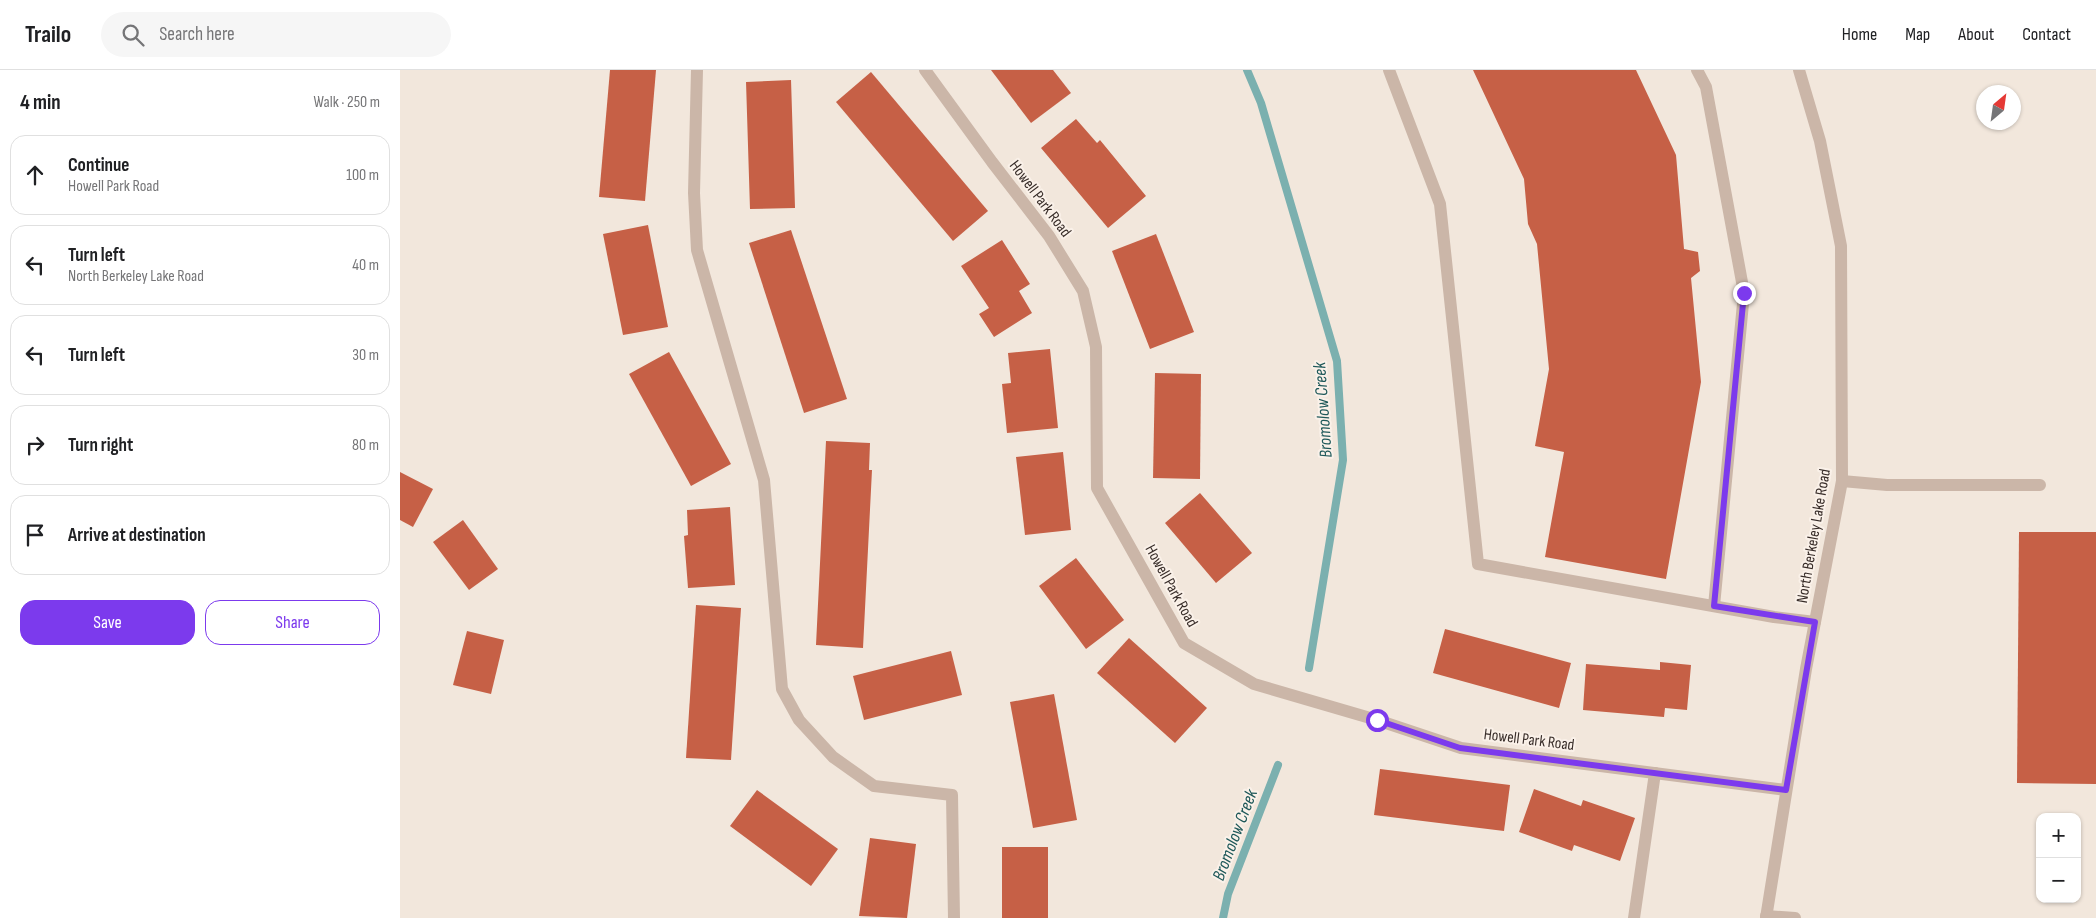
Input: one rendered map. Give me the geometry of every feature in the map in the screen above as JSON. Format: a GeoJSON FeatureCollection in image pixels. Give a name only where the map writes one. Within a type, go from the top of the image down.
{"type":"FeatureCollection","features":[{"type":"Feature","properties":{"kind":"street"},"geometry":{"type":"LineString","coordinates":[[697,70],[694,193],[697,250],[764,480],[782,689],[799,720],[832,757],[874,786],[952,795],[954,918]]}},
{"type":"Feature","properties":{"kind":"street","name":"Howell Park Road"},"geometry":{"type":"LineString","coordinates":[[925,70],[1049,236],[1083,291],[1096,347],[1097,488],[1184,643],[1254,684],[1377,720],[1460,748],[1786,790]]}},
{"type":"Feature","properties":{"kind":"street"},"geometry":{"type":"LineString","coordinates":[[1389,70],[1440,204],[1478,564],[1815,622]]}},
{"type":"Feature","properties":{"kind":"street"},"geometry":{"type":"LineString","coordinates":[[1697,70],[1706,87],[1744,293],[1714,606]]}},
{"type":"Feature","properties":{"kind":"street","name":"North Berkeley Lake Road"},"geometry":{"type":"LineString","coordinates":[[1766,917],[1815,622],[1842,481],[1841,246],[1820,141],[1799,70]]}},
{"type":"Feature","properties":{"kind":"street"},"geometry":{"type":"LineString","coordinates":[[1842,481],[1887,485],[2040,485]]}},
{"type":"Feature","properties":{"kind":"street"},"geometry":{"type":"LineString","coordinates":[[1634,918],[1654,773]]}},
{"type":"Feature","properties":{"kind":"street"},"geometry":{"type":"LineString","coordinates":[[1766,917],[1795,918]]}},
{"type":"Feature","properties":{"kind":"building"},"geometry":{"type":"Polygon","coordinates":[[[610,70],[656,70],[645,201],[599,197],[610,70]]]}},
{"type":"Feature","properties":{"kind":"building"},"geometry":{"type":"Polygon","coordinates":[[[991,70],[1053,70],[1071,93],[1031,123],[991,70]]]}},
{"type":"Feature","properties":{"kind":"building"},"geometry":{"type":"Polygon","coordinates":[[[1473,70],[1636,70],[1676,155],[1684,249],[1698,252],[1700,271],[1691,278],[1701,382],[1666,579],[1545,557],[1564,452],[1535,446],[1549,369],[1537,244],[1528,224],[1524,179],[1473,70]]]}},
{"type":"Feature","properties":{"kind":"building"},"geometry":{"type":"Polygon","coordinates":[[[871,72],[988,211],[953,241],[836,102],[871,72]]]}},
{"type":"Feature","properties":{"kind":"building"},"geometry":{"type":"Polygon","coordinates":[[[791,80],[795,208],[750,209],[746,82],[791,80]]]}},
{"type":"Feature","properties":{"kind":"building"},"geometry":{"type":"Polygon","coordinates":[[[1076,119],[1097,143],[1100,140],[1146,196],[1108,228],[1041,148],[1076,119]]]}},
{"type":"Feature","properties":{"kind":"building"},"geometry":{"type":"Polygon","coordinates":[[[648,225],[668,327],[623,335],[603,234],[648,225]]]}},
{"type":"Feature","properties":{"kind":"building"},"geometry":{"type":"Polygon","coordinates":[[[791,230],[847,399],[804,413],[749,243],[791,230]]]}},
{"type":"Feature","properties":{"kind":"building"},"geometry":{"type":"Polygon","coordinates":[[[1156,234],[1194,332],[1150,349],[1112,251],[1156,234]]]}},
{"type":"Feature","properties":{"kind":"building"},"geometry":{"type":"Polygon","coordinates":[[[1002,240],[1030,284],[1019,291],[1032,313],[994,337],[979,314],[989,308],[961,266],[1002,240]]]}},
{"type":"Feature","properties":{"kind":"building"},"geometry":{"type":"Polygon","coordinates":[[[1050,349],[1058,428],[1007,433],[1002,384],[1011,383],[1008,353],[1050,349]]]}},
{"type":"Feature","properties":{"kind":"building"},"geometry":{"type":"Polygon","coordinates":[[[669,352],[731,464],[691,486],[629,374],[669,352]]]}},
{"type":"Feature","properties":{"kind":"building"},"geometry":{"type":"Polygon","coordinates":[[[1155,373],[1201,374],[1200,479],[1153,478],[1155,373]]]}},
{"type":"Feature","properties":{"kind":"building"},"geometry":{"type":"Polygon","coordinates":[[[826,441],[870,443],[869,470],[872,470],[863,648],[816,645],[826,441]]]}},
{"type":"Feature","properties":{"kind":"building"},"geometry":{"type":"Polygon","coordinates":[[[1063,452],[1071,530],[1025,535],[1016,457],[1063,452]]]}},
{"type":"Feature","properties":{"kind":"building"},"geometry":{"type":"Polygon","coordinates":[[[400,472],[433,489],[413,527],[400,520],[400,472]]]}},
{"type":"Feature","properties":{"kind":"building"},"geometry":{"type":"Polygon","coordinates":[[[1200,493],[1252,553],[1216,583],[1165,523],[1200,493]]]}},
{"type":"Feature","properties":{"kind":"building"},"geometry":{"type":"Polygon","coordinates":[[[730,507],[735,585],[688,588],[684,536],[688,535],[687,510],[730,507]]]}},
{"type":"Feature","properties":{"kind":"building"},"geometry":{"type":"Polygon","coordinates":[[[463,520],[498,569],[469,590],[433,542],[463,520]]]}},
{"type":"Feature","properties":{"kind":"building"},"geometry":{"type":"Polygon","coordinates":[[[2019,532],[2096,532],[2096,784],[2017,783],[2019,532]]]}},
{"type":"Feature","properties":{"kind":"building"},"geometry":{"type":"Polygon","coordinates":[[[1076,558],[1124,620],[1086,649],[1039,586],[1076,558]]]}},
{"type":"Feature","properties":{"kind":"building"},"geometry":{"type":"Polygon","coordinates":[[[696,605],[741,608],[731,760],[686,758],[696,605]]]}},
{"type":"Feature","properties":{"kind":"building"},"geometry":{"type":"Polygon","coordinates":[[[1445,629],[1571,663],[1559,708],[1433,673],[1445,629]]]}},
{"type":"Feature","properties":{"kind":"building"},"geometry":{"type":"Polygon","coordinates":[[[467,631],[504,640],[491,694],[453,685],[467,631]]]}},
{"type":"Feature","properties":{"kind":"building"},"geometry":{"type":"Polygon","coordinates":[[[1129,638],[1207,708],[1175,743],[1097,673],[1129,638]]]}},
{"type":"Feature","properties":{"kind":"building"},"geometry":{"type":"Polygon","coordinates":[[[951,651],[962,695],[864,720],[853,676],[951,651]]]}},
{"type":"Feature","properties":{"kind":"building"},"geometry":{"type":"Polygon","coordinates":[[[1660,662],[1691,665],[1687,710],[1665,708],[1664,717],[1583,710],[1586,664],[1660,670],[1660,662]]]}},
{"type":"Feature","properties":{"kind":"building"},"geometry":{"type":"Polygon","coordinates":[[[1054,694],[1077,820],[1033,828],[1010,702],[1054,694]]]}},
{"type":"Feature","properties":{"kind":"building"},"geometry":{"type":"Polygon","coordinates":[[[1380,769],[1510,785],[1504,831],[1374,815],[1380,769]]]}},
{"type":"Feature","properties":{"kind":"building"},"geometry":{"type":"Polygon","coordinates":[[[1534,789],[1581,806],[1583,800],[1635,818],[1620,861],[1574,845],[1572,851],[1519,832],[1534,789]]]}},
{"type":"Feature","properties":{"kind":"building"},"geometry":{"type":"Polygon","coordinates":[[[757,790],[838,849],[811,886],[730,826],[757,790]]]}},
{"type":"Feature","properties":{"kind":"building"},"geometry":{"type":"Polygon","coordinates":[[[870,838],[916,844],[907,918],[859,916],[870,838]]]}},
{"type":"Feature","properties":{"kind":"building"},"geometry":{"type":"Polygon","coordinates":[[[1002,847],[1048,847],[1048,918],[1002,918],[1002,847]]]}},
{"type":"Feature","properties":{"kind":"waterway","name":"Bromolow Creek"},"geometry":{"type":"LineString","coordinates":[[1247,70],[1261,103],[1337,361],[1343,460],[1309,668]]}},
{"type":"Feature","properties":{"kind":"waterway","name":"Bromolow Creek"},"geometry":{"type":"LineString","coordinates":[[1223,918],[1228,894],[1278,765]]}},
{"type":"Feature","properties":{"kind":"route"},"geometry":{"type":"LineString","coordinates":[[1377,720],[1460,748],[1786,790],[1815,622],[1714,606],[1744,293]]}}]}
